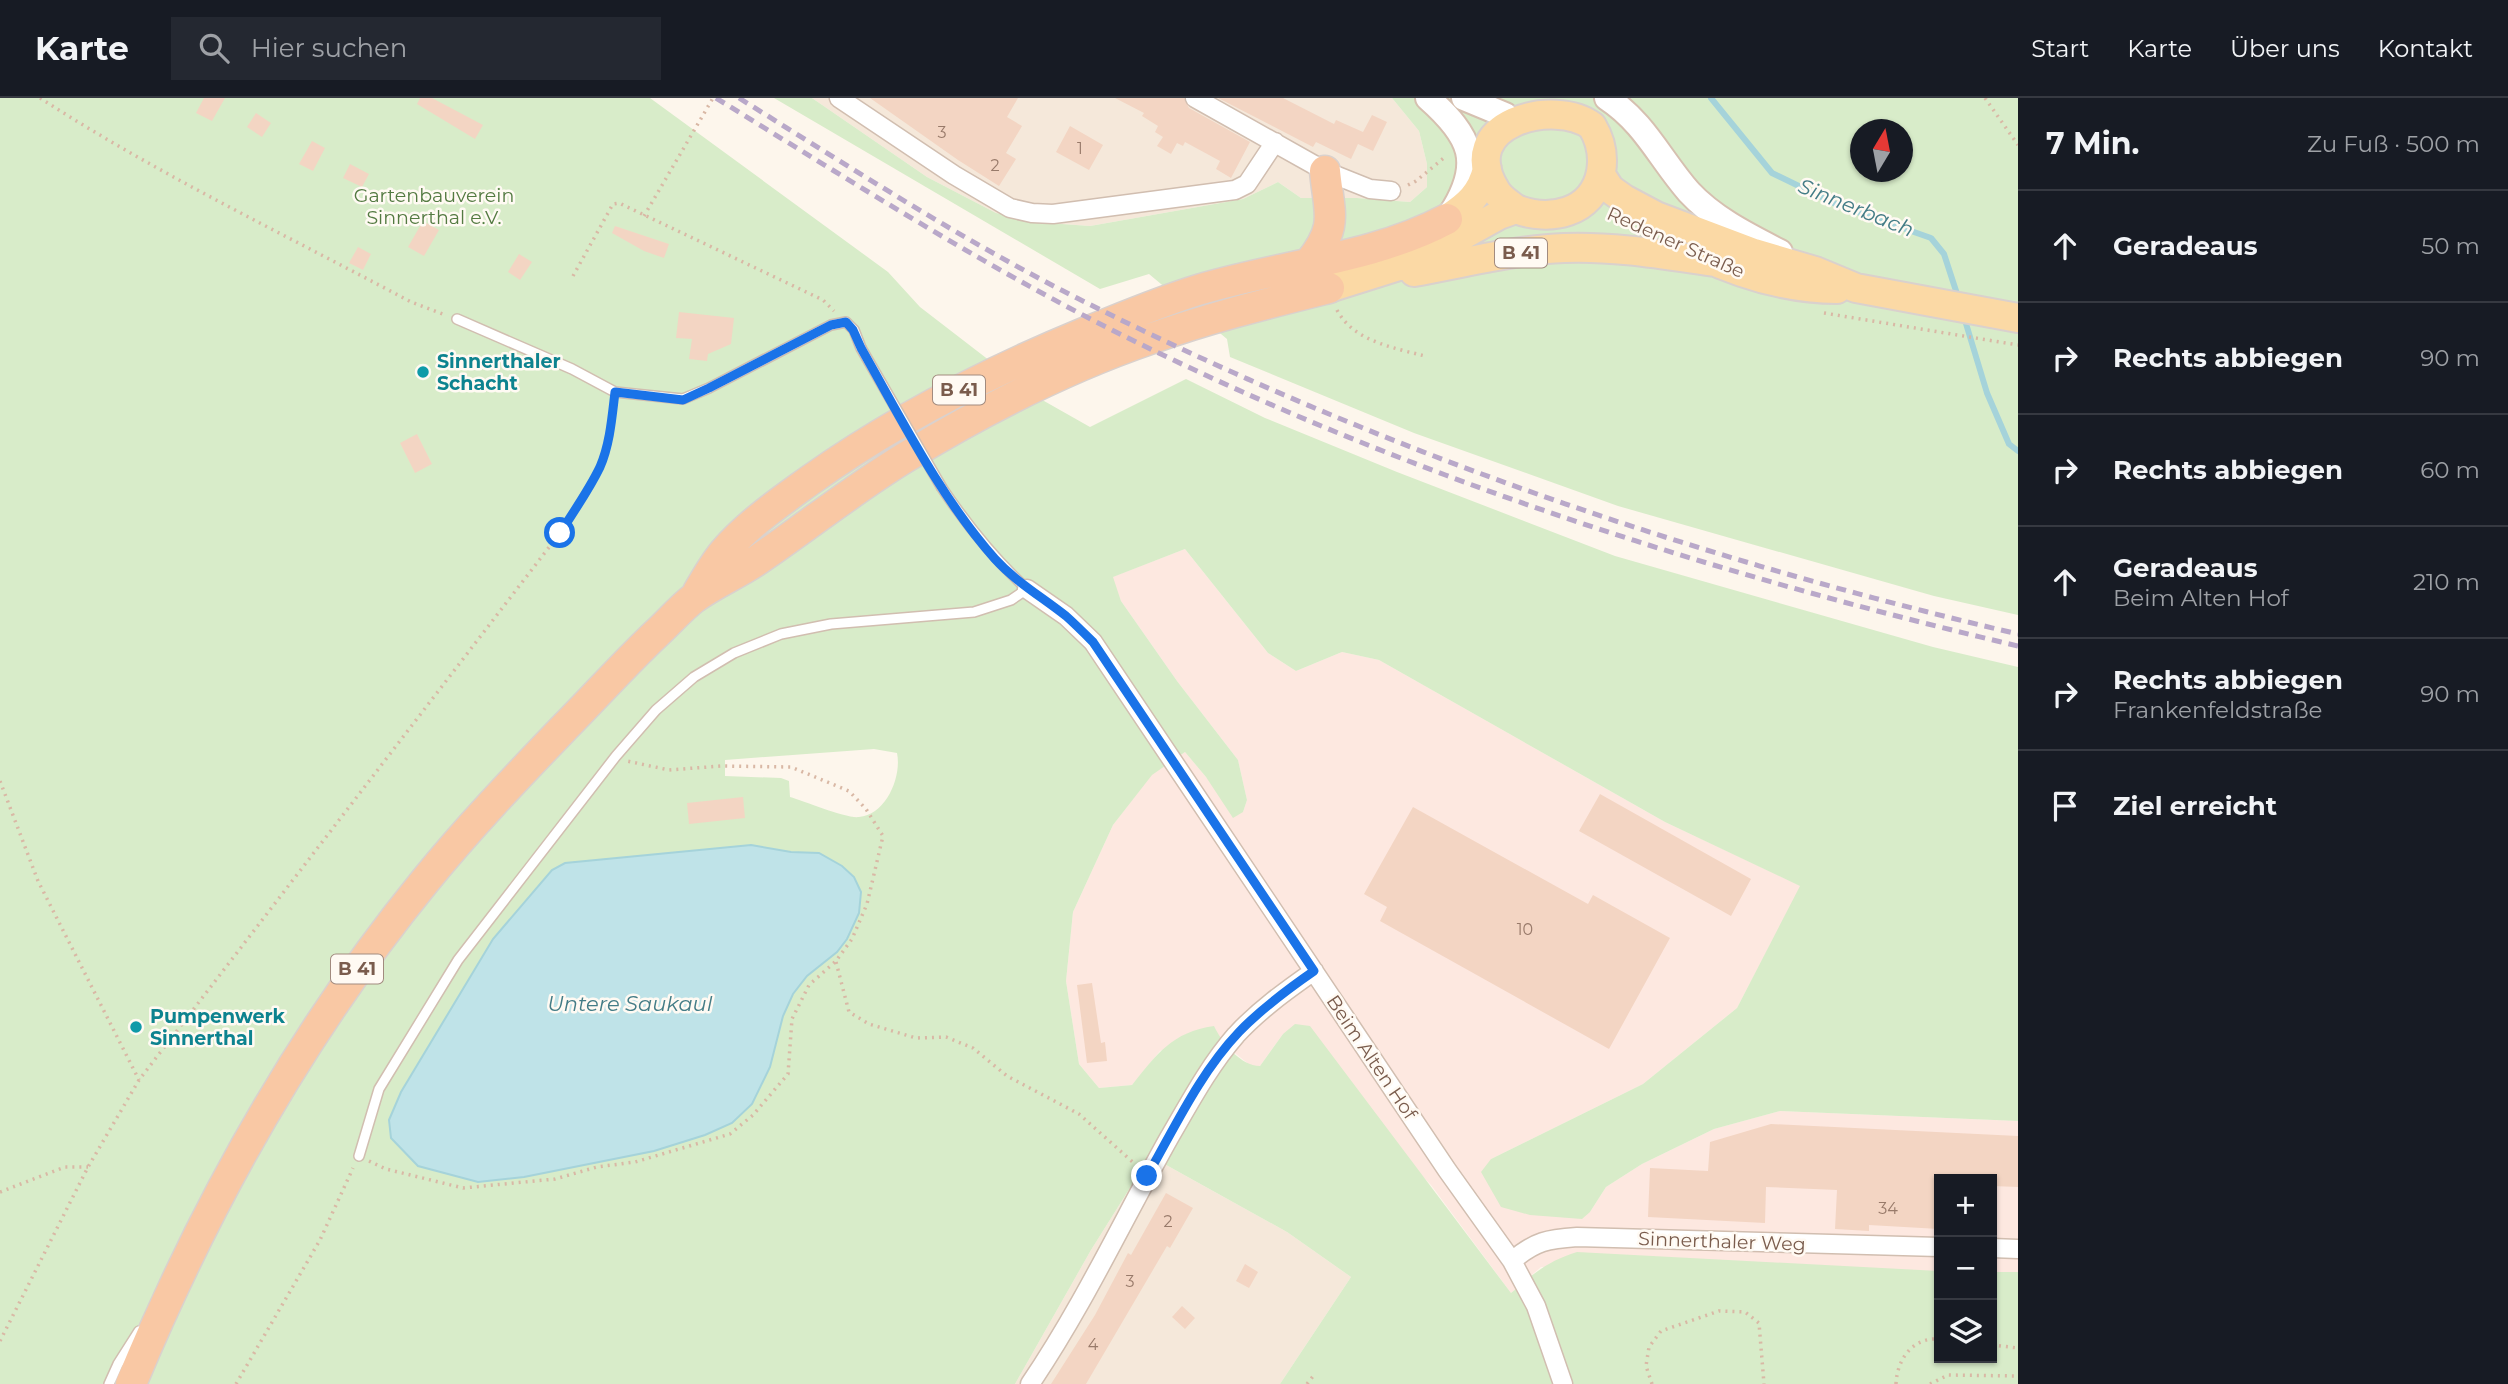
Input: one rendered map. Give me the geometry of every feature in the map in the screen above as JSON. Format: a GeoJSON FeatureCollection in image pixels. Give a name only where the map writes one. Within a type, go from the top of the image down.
{"type":"FeatureCollection","features":[{"type":"Feature","properties":{"kind":"highway"},"geometry":{"type":"LineString","coordinates":[[1310,261],[1323,245],[1331,220],[1325,171]]}},
{"type":"Feature","properties":{"kind":"highway","name":"B 41"},"geometry":{"type":"LineString","coordinates":[[694,599],[724,552],[783,499],[857,447],[951,394],[1042,350],[1196,290],[1310,261],[1366,250],[1415,234],[1447,219]]}},
{"type":"Feature","properties":{"kind":"highway"},"geometry":{"type":"LineString","coordinates":[[1331,220],[1349,241],[1366,250]]}},
{"type":"Feature","properties":{"kind":"highway","name":"B 41"},"geometry":{"type":"LineString","coordinates":[[131,1384],[167,1297],[204,1221],[310,1038],[368,955],[424,882],[498,797],[632,657],[694,599],[755,561],[909,455],[1063,374],[1148,339],[1264,304],[1329,288]]}},
{"type":"Feature","properties":{"kind":"main road"},"geometry":{"type":"LineString","coordinates":[[1429,98],[1463,134],[1469,156],[1463,193],[1447,219]]}},
{"type":"Feature","properties":{"kind":"main road"},"geometry":{"type":"LineString","coordinates":[[1437,98],[1480,132],[1497,193],[1516,209]]}},
{"type":"Feature","properties":{"kind":"main road"},"geometry":{"type":"LineString","coordinates":[[1464,98],[1505,115],[1521,105],[1539,100],[1558,102],[1575,109],[1589,121],[1599,138],[1603,156],[1601,175],[1596,186],[1580,205]]}},
{"type":"Feature","properties":{"kind":"main road"},"geometry":{"type":"LineString","coordinates":[[1607,98],[1620,106],[1643,128],[1691,193],[1717,216],[1815,271]]}},
{"type":"Feature","properties":{"kind":"main road","name":"B 41"},"geometry":{"type":"LineString","coordinates":[[1447,219],[1463,208],[1478,192],[1497,124],[1505,115]]}},
{"type":"Feature","properties":{"kind":"main road","name":"Redener Straße"},"geometry":{"type":"LineString","coordinates":[[1601,175],[1610,189],[1624,199],[1657,216],[1754,254],[1815,271],[1856,288],[2007,316]]}},
{"type":"Feature","properties":{"kind":"main road","name":"B 41"},"geometry":{"type":"LineString","coordinates":[[1329,288],[1418,260],[1516,209],[1532,216],[1549,217],[1580,205]]}},
{"type":"Feature","properties":{"kind":"main road","name":"Redener Straße"},"geometry":{"type":"LineString","coordinates":[[1580,205],[1615,213],[1715,262],[1788,286],[1817,289],[1856,288]]}},
{"type":"Feature","properties":{"kind":"main road","name":"B 41"},"geometry":{"type":"LineString","coordinates":[[1329,288],[1496,257],[1565,248],[1626,250],[1715,262]]}},
{"type":"Feature","properties":{"kind":"street"},"geometry":{"type":"LineString","coordinates":[[839,98],[965,182],[1010,208],[1032,213],[1053,214],[1235,190],[1247,184],[1275,142]]}},
{"type":"Feature","properties":{"kind":"street"},"geometry":{"type":"LineString","coordinates":[[1195,98],[1325,171],[1370,189],[1391,191]]}},
{"type":"Feature","properties":{"kind":"street","name":"Beim Alten Hof"},"geometry":{"type":"LineString","coordinates":[[1027,589],[1066,616],[1093,642],[1447,1170],[1512,1261],[1536,1306],[1563,1384]]}},
{"type":"Feature","properties":{"kind":"street"},"geometry":{"type":"LineString","coordinates":[[1030,1384],[1056,1346],[1147,1176],[1220,1055],[1255,1015],[1314,971]]}},
{"type":"Feature","properties":{"kind":"street","name":"Sinnerthaler Weg"},"geometry":{"type":"LineString","coordinates":[[1512,1261],[1527,1248],[1548,1239],[1577,1237],[1934,1247]]}},
{"type":"Feature","properties":{"kind":"street"},"geometry":{"type":"LineString","coordinates":[[1997,1248],[2018,1249]]}},
{"type":"Feature","properties":{"kind":"lane"},"geometry":{"type":"LineString","coordinates":[[457,319],[572,369],[615,392],[683,400],[831,325],[846,322]]}},
{"type":"Feature","properties":{"kind":"lane","name":"Beim Alten Hof"},"geometry":{"type":"LineString","coordinates":[[846,322],[942,488],[965,522],[996,561],[1027,589]]}},
{"type":"Feature","properties":{"kind":"lane"},"geometry":{"type":"LineString","coordinates":[[359,1156],[379,1089],[458,960],[616,756],[656,710],[694,677],[734,653],[781,634],[831,624],[974,612],[1011,600],[1027,589]]}},
{"type":"Feature","properties":{"kind":"lane"},"geometry":{"type":"LineString","coordinates":[[109,1384],[139,1331],[167,1297]]}},
{"type":"Feature","properties":{"kind":"path"},"geometry":{"type":"LineString","coordinates":[[40,98],[94,133],[208,198],[411,302],[457,319]]}},
{"type":"Feature","properties":{"kind":"path"},"geometry":{"type":"LineString","coordinates":[[644,216],[713,98]]}},
{"type":"Feature","properties":{"kind":"path"},"geometry":{"type":"LineString","coordinates":[[1985,98],[2018,145]]}},
{"type":"Feature","properties":{"kind":"path"},"geometry":{"type":"LineString","coordinates":[[1391,191],[1416,181],[1445,157]]}},
{"type":"Feature","properties":{"kind":"path"},"geometry":{"type":"LineString","coordinates":[[573,275],[613,204],[620,203],[822,300],[846,322]]}},
{"type":"Feature","properties":{"kind":"path"},"geometry":{"type":"LineString","coordinates":[[1329,288],[1338,313],[1347,325],[1369,339],[1389,347],[1425,356]]}},
{"type":"Feature","properties":{"kind":"path"},"geometry":{"type":"LineString","coordinates":[[1922,330],[2018,345]]}},
{"type":"Feature","properties":{"kind":"path"},"geometry":{"type":"LineString","coordinates":[[0,1341],[88,1167],[139,1080],[567,522],[601,466],[609,436],[615,392]]}},
{"type":"Feature","properties":{"kind":"path"},"geometry":{"type":"LineString","coordinates":[[236,1384],[320,1240],[359,1156],[386,1169],[463,1188],[555,1179],[597,1167],[635,1162],[730,1134],[753,1115],[788,1074],[792,1018],[809,985],[836,961],[852,939],[867,904],[883,836],[866,809],[849,791],[791,767],[721,766],[669,770],[634,763],[616,756]]}},
{"type":"Feature","properties":{"kind":"path"},"geometry":{"type":"LineString","coordinates":[[0,781],[38,881],[139,1080]]}},
{"type":"Feature","properties":{"kind":"path"},"geometry":{"type":"LineString","coordinates":[[836,961],[849,1012],[869,1024],[916,1038],[946,1037],[973,1048],[1007,1076],[1079,1114],[1147,1176]]}},
{"type":"Feature","properties":{"kind":"path"},"geometry":{"type":"LineString","coordinates":[[0,1192],[65,1167],[88,1167]]}},
{"type":"Feature","properties":{"kind":"path"},"geometry":{"type":"LineString","coordinates":[[1652,1384],[1646,1366],[1647,1356],[1649,1347],[1661,1331],[1718,1311],[1745,1312],[1759,1323],[1764,1384]]}},
{"type":"Feature","properties":{"kind":"path"},"geometry":{"type":"LineString","coordinates":[[1896,1384],[1896,1372],[1906,1351],[1928,1338],[1934,1339]]}},
{"type":"Feature","properties":{"kind":"path"},"geometry":{"type":"LineString","coordinates":[[1997,1346],[2018,1348]]}},
{"type":"Feature","properties":{"kind":"path"},"geometry":{"type":"LineString","coordinates":[[1930,1384],[1948,1375],[2018,1376]]}},
{"type":"Feature","properties":{"kind":"path"},"geometry":{"type":"LineString","coordinates":[[1307,1384],[1314,1376]]}},
{"type":"Feature","properties":{"kind":"shaded area"},"geometry":{"type":"Polygon","coordinates":[[[812,98],[1392,98],[1419,131],[1427,164],[1427,187],[1410,202],[1301,198],[1278,182],[1243,199],[1090,226],[1048,223],[996,213],[927,177],[812,98]]]}},
{"type":"Feature","properties":{"kind":"shaded area"},"geometry":{"type":"Polygon","coordinates":[[[1185,549],[1268,653],[1296,671],[1342,652],[1379,660],[1665,822],[1801,886],[1737,1008],[1643,1084],[1491,1159],[1590,1212],[1606,1187],[1642,1164],[1714,1129],[1780,1111],[2018,1121],[2018,1272],[1997,1272],[1997,1174],[1934,1174],[1934,1271],[1541,1267],[1511,1293],[1431,1185],[1283,1034],[1260,1066],[1251,1066],[1220,1041],[1214,1027],[1160,1051],[1132,1085],[1099,1088],[1079,1064],[1066,981],[1073,912],[1113,825],[1152,774],[1185,752],[1206,777],[1243,812],[1247,800],[1238,760],[1177,681],[1121,601],[1112,577],[1185,549]]]}},
{"type":"Feature","properties":{"kind":"shaded area"},"geometry":{"type":"Polygon","coordinates":[[[1150,1156],[1287,1232],[1351,1277],[1280,1384],[1015,1384],[1091,1250],[1150,1156]]]}},
{"type":"Feature","properties":{"kind":"green space","name":"Gartenbauverein Sinnerthal e.V."},"geometry":{"type":"Polygon","coordinates":[[[0,98],[650,98],[888,272],[920,307],[1037,397],[1090,427],[1186,379],[1265,418],[1615,556],[1933,647],[2018,667],[2018,1121],[1780,1111],[1714,1129],[1642,1164],[1606,1187],[1590,1212],[1582,1219],[1530,1215],[1501,1207],[1481,1172],[1491,1159],[1643,1084],[1737,1008],[1800,886],[1665,822],[1379,660],[1342,652],[1296,671],[1268,653],[1185,549],[1113,577],[1121,601],[1177,681],[1238,760],[1247,800],[1243,812],[1233,818],[1206,777],[1185,752],[1152,775],[1113,825],[1073,912],[1066,981],[1079,1064],[1099,1088],[1132,1085],[1167,1046],[1199,1029],[1214,1026],[1239,1058],[1260,1066],[1283,1034],[1295,1024],[1310,1026],[1511,1293],[1542,1268],[1577,1252],[1934,1271],[1934,1363],[1997,1363],[1997,1272],[2018,1272],[2018,1384],[1280,1384],[1351,1277],[1287,1232],[1150,1156],[1091,1250],[1015,1384],[0,1384],[0,98]],[[874,749],[725,760],[725,776],[781,778],[789,781],[790,797],[836,813],[859,817],[877,810],[890,793],[897,773],[897,753],[874,749]],[[751,845],[565,863],[552,870],[493,939],[524,1177],[654,1151],[705,1135],[732,1123],[770,1067],[783,1016],[793,994],[807,976],[837,952],[819,853],[791,852],[751,845]]]}},
{"type":"Feature","properties":{"kind":"green space"},"geometry":{"type":"Polygon","coordinates":[[[774,98],[812,98],[927,177],[996,213],[1048,223],[1090,226],[1243,199],[1278,182],[1301,198],[1410,202],[1427,187],[1427,164],[1419,131],[1392,98],[2018,98],[2018,615],[1934,596],[1618,506],[1414,433],[1230,357],[1227,339],[1149,274],[1100,289],[774,98]]]}},
{"type":"Feature","properties":{"kind":"water","name":"Untere Saukaul"},"geometry":{"type":"Polygon","coordinates":[[[751,845],[791,852],[819,853],[842,866],[854,877],[861,892],[859,913],[847,939],[837,952],[807,976],[793,994],[783,1016],[770,1067],[752,1104],[732,1123],[705,1135],[654,1151],[524,1177],[478,1182],[418,1166],[391,1138],[389,1120],[401,1092],[493,939],[552,870],[565,863],[751,845]]]}},
{"type":"Feature","properties":{"kind":"building"},"geometry":{"type":"Polygon","coordinates":[[[204,98],[225,98],[212,121],[196,113],[204,98]]]}},
{"type":"Feature","properties":{"kind":"building"},"geometry":{"type":"Polygon","coordinates":[[[420,98],[432,98],[483,125],[475,139],[417,104],[420,98]]]}},
{"type":"Feature","properties":{"kind":"building"},"geometry":{"type":"Polygon","coordinates":[[[870,98],[1018,98],[1007,117],[1022,126],[1006,153],[1016,159],[999,186],[870,98]]]}},
{"type":"Feature","properties":{"kind":"building"},"geometry":{"type":"Polygon","coordinates":[[[1115,98],[1184,98],[1189,108],[1250,142],[1231,178],[1216,169],[1220,161],[1185,142],[1183,146],[1177,143],[1171,154],[1157,146],[1163,137],[1155,132],[1158,126],[1142,116],[1144,113],[1115,98]]]}},
{"type":"Feature","properties":{"kind":"building"},"geometry":{"type":"Polygon","coordinates":[[[1218,98],[1283,98],[1334,124],[1336,120],[1363,132],[1372,115],[1387,122],[1373,151],[1358,144],[1351,159],[1316,142],[1313,147],[1218,98]]]}},
{"type":"Feature","properties":{"kind":"building"},"geometry":{"type":"Polygon","coordinates":[[[256,113],[271,123],[262,137],[247,127],[256,113]]]}},
{"type":"Feature","properties":{"kind":"building"},"geometry":{"type":"Polygon","coordinates":[[[1070,126],[1103,145],[1089,170],[1056,152],[1070,126]]]}},
{"type":"Feature","properties":{"kind":"building"},"geometry":{"type":"Polygon","coordinates":[[[312,141],[325,148],[313,171],[299,164],[312,141]]]}},
{"type":"Feature","properties":{"kind":"building"},"geometry":{"type":"Polygon","coordinates":[[[350,164],[369,174],[362,187],[343,178],[350,164]]]}},
{"type":"Feature","properties":{"kind":"building"},"geometry":{"type":"Polygon","coordinates":[[[423,221],[439,230],[424,256],[408,247],[423,221]]]}},
{"type":"Feature","properties":{"kind":"building"},"geometry":{"type":"Polygon","coordinates":[[[615,226],[669,244],[664,258],[644,251],[612,233],[615,226]]]}},
{"type":"Feature","properties":{"kind":"building"},"geometry":{"type":"Polygon","coordinates":[[[358,247],[371,254],[363,270],[349,263],[358,247]]]}},
{"type":"Feature","properties":{"kind":"building"},"geometry":{"type":"Polygon","coordinates":[[[519,254],[532,262],[520,280],[508,272],[519,254]]]}},
{"type":"Feature","properties":{"kind":"building"},"geometry":{"type":"Polygon","coordinates":[[[679,312],[734,318],[731,344],[708,354],[707,361],[689,359],[692,339],[676,338],[679,312]]]}},
{"type":"Feature","properties":{"kind":"building"},"geometry":{"type":"Polygon","coordinates":[[[417,434],[432,464],[415,473],[400,443],[417,434]]]}},
{"type":"Feature","properties":{"kind":"building"},"geometry":{"type":"Polygon","coordinates":[[[1600,794],[1751,879],[1731,916],[1579,831],[1600,794]]]}},
{"type":"Feature","properties":{"kind":"building"},"geometry":{"type":"Polygon","coordinates":[[[743,797],[745,818],[689,824],[687,803],[743,797]]]}},
{"type":"Feature","properties":{"kind":"building"},"geometry":{"type":"Polygon","coordinates":[[[1413,807],[1588,904],[1593,895],[1670,938],[1609,1049],[1380,921],[1387,907],[1364,894],[1413,807]]]}},
{"type":"Feature","properties":{"kind":"building"},"geometry":{"type":"Polygon","coordinates":[[[1092,983],[1101,1043],[1105,1042],[1107,1061],[1087,1063],[1077,985],[1092,983]]]}},
{"type":"Feature","properties":{"kind":"building"},"geometry":{"type":"Polygon","coordinates":[[[1771,1124],[2018,1136],[2018,1187],[1997,1186],[1997,1174],[1934,1174],[1934,1229],[1869,1225],[1869,1231],[1835,1229],[1837,1190],[1766,1187],[1765,1223],[1648,1217],[1650,1168],[1708,1171],[1710,1142],[1771,1124]]]}},
{"type":"Feature","properties":{"kind":"building"},"geometry":{"type":"Polygon","coordinates":[[[1166,1193],[1193,1208],[1170,1248],[1167,1246],[1086,1384],[1051,1384],[1095,1315],[1128,1253],[1131,1255],[1166,1193]]]}},
{"type":"Feature","properties":{"kind":"building"},"geometry":{"type":"Polygon","coordinates":[[[1245,1264],[1258,1272],[1249,1288],[1236,1281],[1245,1264]]]}},
{"type":"Feature","properties":{"kind":"building"},"geometry":{"type":"Polygon","coordinates":[[[1182,1306],[1195,1318],[1185,1329],[1172,1317],[1182,1306]]]}},
{"type":"Feature","properties":{"kind":"waterway","name":"Sinnerbach"},"geometry":{"type":"LineString","coordinates":[[1711,98],[1772,173],[1840,206],[1931,238],[1944,254],[1959,300]]}},
{"type":"Feature","properties":{"kind":"waterway","name":"Sinnerbach"},"geometry":{"type":"LineString","coordinates":[[1964,317],[1987,393],[2009,444],[2018,451]]}},
{"type":"Feature","properties":{"kind":"railway"},"geometry":{"type":"LineString","coordinates":[[716,98],[911,218],[1059,303],[1219,381],[1329,429],[1441,474],[1669,551],[1785,586],[2018,646]]}},
{"type":"Feature","properties":{"kind":"railway"},"geometry":{"type":"LineString","coordinates":[[739,98],[990,252],[1190,353],[1304,404],[1420,451],[1656,534],[1776,571],[2018,634]]}},
{"type":"Feature","properties":{"kind":"place","name":"Sinnerthaler Schacht"},"geometry":{"type":"Point","coordinates":[423,372]}},
{"type":"Feature","properties":{"kind":"place","name":"Pumpenwerk Sinnerthal"},"geometry":{"type":"Point","coordinates":[136,1027]}},
{"type":"Feature","properties":{"kind":"route"},"geometry":{"type":"LineString","coordinates":[[560,533],[601,466],[609,436],[615,392],[683,400],[831,325],[846,322],[942,488],[965,522],[996,561],[1027,589],[1066,616],[1093,642],[1314,971],[1255,1015],[1220,1055],[1147,1176]]}}]}
